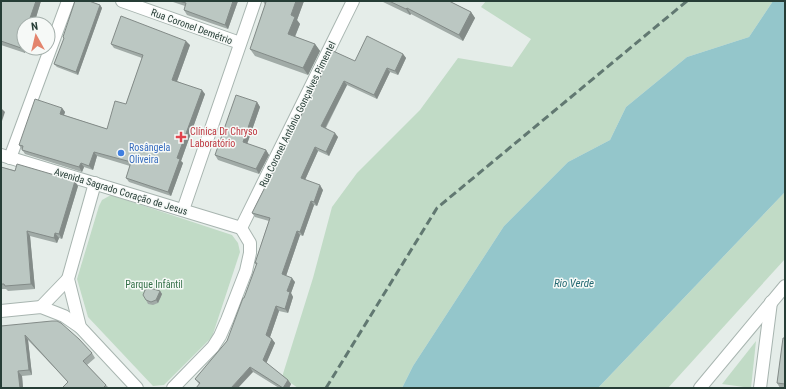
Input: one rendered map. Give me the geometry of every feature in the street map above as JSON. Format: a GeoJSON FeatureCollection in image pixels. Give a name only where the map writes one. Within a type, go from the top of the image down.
{"type":"FeatureCollection","features":[{"type":"Feature","properties":{"kind":"street"},"geometry":{"type":"LineString","coordinates":[[6,157],[68,1]]}},
{"type":"Feature","properties":{"kind":"street","name":"Rua Coronel Demétrio"},"geometry":{"type":"LineString","coordinates":[[122,1],[240,43]]}},
{"type":"Feature","properties":{"kind":"street"},"geometry":{"type":"LineString","coordinates":[[183,210],[255,1]]}},
{"type":"Feature","properties":{"kind":"street","name":"Rua Coronel Antônio Gonçalves Pimentel"},"geometry":{"type":"LineString","coordinates":[[241,228],[353,1]]}},
{"type":"Feature","properties":{"kind":"street","name":"Avenida Sagrado Coração de Jesus"},"geometry":{"type":"LineString","coordinates":[[6,157],[241,228]]}},
{"type":"Feature","properties":{"kind":"street"},"geometry":{"type":"LineString","coordinates":[[41,307],[68,279],[96,183]]}},
{"type":"Feature","properties":{"kind":"street"},"geometry":{"type":"LineString","coordinates":[[173,388],[213,347],[227,320],[246,271],[250,253],[250,243],[241,228]]}},
{"type":"Feature","properties":{"kind":"street"},"geometry":{"type":"LineString","coordinates":[[68,279],[80,327]]}},
{"type":"Feature","properties":{"kind":"street"},"geometry":{"type":"LineString","coordinates":[[700,388],[785,286]]}},
{"type":"Feature","properties":{"kind":"street"},"geometry":{"type":"LineString","coordinates":[[760,388],[771,302]]}},
{"type":"Feature","properties":{"kind":"street"},"geometry":{"type":"LineString","coordinates":[[1,311],[41,307],[64,316],[80,327],[137,388]]}},
{"type":"Feature","properties":{"kind":"green space"},"geometry":{"type":"Polygon","coordinates":[[[486,1],[773,1],[749,37],[687,57],[626,107],[610,140],[568,162],[504,226],[413,366],[402,388],[298,388],[282,377],[313,278],[332,207],[357,173],[420,110],[458,58],[512,67],[531,39],[481,7],[486,1]]]}},
{"type":"Feature","properties":{"kind":"green space"},"geometry":{"type":"Polygon","coordinates":[[[785,192],[785,259],[668,388],[598,388],[785,192]]]}},
{"type":"Feature","properties":{"kind":"green space","name":"Parque Infântil"},"geometry":{"type":"Polygon","coordinates":[[[111,195],[232,235],[238,243],[240,252],[212,337],[164,385],[153,386],[88,317],[77,279],[99,206],[102,200],[111,195]]]}},
{"type":"Feature","properties":{"kind":"green space"},"geometry":{"type":"Polygon","coordinates":[[[756,341],[751,388],[722,384],[756,341]]]}},
{"type":"Feature","properties":{"kind":"water","name":"Rio Verde"},"geometry":{"type":"Polygon","coordinates":[[[773,1],[785,1],[785,192],[598,388],[402,388],[413,366],[504,226],[568,162],[610,140],[626,107],[687,57],[749,37],[773,1]]]}},
{"type":"Feature","properties":{"kind":"building"},"geometry":{"type":"Polygon","coordinates":[[[1,1],[36,1],[31,16],[16,16],[16,46],[1,41],[1,1]]]}},
{"type":"Feature","properties":{"kind":"building"},"geometry":{"type":"Polygon","coordinates":[[[75,1],[89,1],[100,5],[76,72],[54,64],[64,38],[63,37],[75,1]]]}},
{"type":"Feature","properties":{"kind":"building"},"geometry":{"type":"Polygon","coordinates":[[[179,1],[233,1],[225,25],[184,10],[186,3],[179,1]]]}},
{"type":"Feature","properties":{"kind":"building"},"geometry":{"type":"Polygon","coordinates":[[[263,1],[296,1],[291,15],[295,17],[288,34],[315,44],[303,68],[250,49],[266,2],[263,1]]]}},
{"type":"Feature","properties":{"kind":"building"},"geometry":{"type":"Polygon","coordinates":[[[389,1],[449,1],[471,12],[459,35],[407,8],[406,9],[389,1]]]}},
{"type":"Feature","properties":{"kind":"building"},"geometry":{"type":"Polygon","coordinates":[[[121,16],[186,41],[172,80],[202,90],[177,158],[180,159],[168,192],[126,178],[131,162],[94,152],[89,166],[81,163],[79,167],[22,150],[23,146],[19,145],[35,99],[62,108],[60,114],[107,129],[115,101],[126,104],[143,55],[111,44],[121,16]]]}},
{"type":"Feature","properties":{"kind":"building"},"geometry":{"type":"Polygon","coordinates":[[[367,36],[403,54],[395,71],[387,68],[374,95],[344,81],[321,126],[335,133],[326,152],[315,147],[301,178],[320,185],[314,202],[311,201],[300,232],[297,231],[282,274],[292,278],[287,291],[290,292],[285,309],[276,306],[266,335],[272,339],[263,360],[288,380],[283,388],[250,367],[231,388],[196,388],[200,383],[195,379],[227,341],[257,263],[255,263],[270,218],[252,213],[321,76],[320,75],[331,51],[355,61],[367,36]]]}},
{"type":"Feature","properties":{"kind":"building"},"geometry":{"type":"Polygon","coordinates":[[[236,95],[257,102],[243,142],[266,150],[256,169],[215,155],[236,95]]]}},
{"type":"Feature","properties":{"kind":"building"},"geometry":{"type":"Polygon","coordinates":[[[17,164],[75,181],[59,234],[55,233],[54,238],[27,231],[31,284],[5,286],[4,284],[1,284],[1,167],[15,171],[17,164]]]}},
{"type":"Feature","properties":{"kind":"building"},"geometry":{"type":"Polygon","coordinates":[[[150,288],[160,291],[156,300],[151,302],[146,300],[143,295],[145,290],[150,288]]]}},
{"type":"Feature","properties":{"kind":"building"},"geometry":{"type":"Polygon","coordinates":[[[52,321],[61,323],[92,353],[83,361],[106,385],[103,388],[62,388],[68,382],[25,335],[29,370],[18,371],[20,388],[1,388],[1,326],[52,321]]]}},
{"type":"Feature","properties":{"kind":"building"},"geometry":{"type":"Polygon","coordinates":[[[783,338],[785,338],[785,384],[777,383],[783,338]]]}},
{"type":"Feature","properties":{"kind":"railway"},"geometry":{"type":"LineString","coordinates":[[326,388],[437,208],[687,1]]}},
{"type":"Feature","properties":{"kind":"place","name":"Clínica Dr Chryso Laboratório"},"geometry":{"type":"Point","coordinates":[181,137]}},
{"type":"Feature","properties":{"kind":"place","name":"Rosângela Oliveira"},"geometry":{"type":"Point","coordinates":[121,153]}}]}
